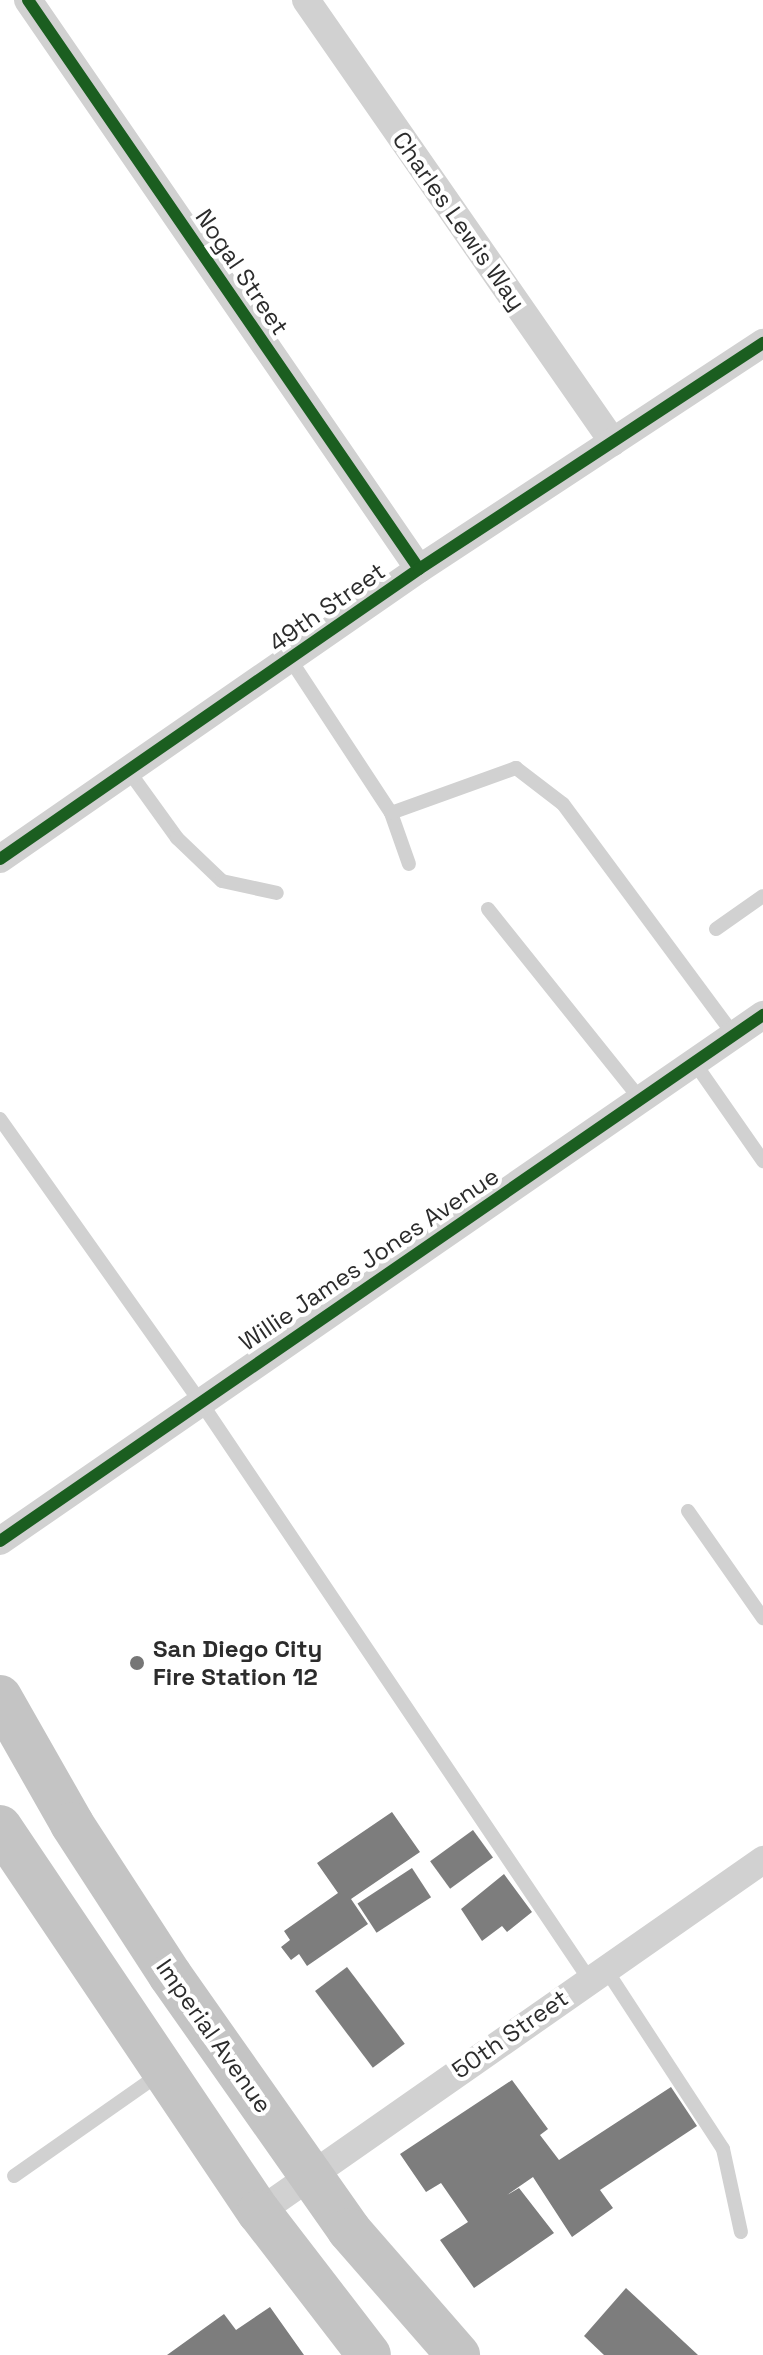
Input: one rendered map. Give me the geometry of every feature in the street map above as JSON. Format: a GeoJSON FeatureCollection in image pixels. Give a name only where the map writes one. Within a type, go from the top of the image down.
{"type":"FeatureCollection","features":[{"type":"Feature","properties":{"kind":"main road","name":"Imperial Avenue"},"geometry":{"type":"LineString","coordinates":[[0,1697],[80,1837],[349,2230],[458,2355]]}},
{"type":"Feature","properties":{"kind":"main road"},"geometry":{"type":"LineString","coordinates":[[0,1827],[259,2212],[369,2355]]}},
{"type":"Feature","properties":{"kind":"street","name":"Nogal Street"},"geometry":{"type":"LineString","coordinates":[[28,0],[419,569]]}},
{"type":"Feature","properties":{"kind":"street","name":"Charles Lewis Way"},"geometry":{"type":"LineString","coordinates":[[306,0],[613,442]]}},
{"type":"Feature","properties":{"kind":"street","name":"49th Street"},"geometry":{"type":"LineString","coordinates":[[4,849],[128,770],[419,569],[763,343]]}},
{"type":"Feature","properties":{"kind":"street","name":"Willie James Jones Avenue"},"geometry":{"type":"LineString","coordinates":[[0,1541],[763,1015]]}},
{"type":"Feature","properties":{"kind":"street","name":"50th Street"},"geometry":{"type":"LineString","coordinates":[[259,2212],[763,1860]]}},
{"type":"Feature","properties":{"kind":"lane"},"geometry":{"type":"LineString","coordinates":[[290,659],[391,813],[409,864]]}},
{"type":"Feature","properties":{"kind":"lane"},"geometry":{"type":"LineString","coordinates":[[391,813],[516,768],[563,804],[734,1035]]}},
{"type":"Feature","properties":{"kind":"lane"},"geometry":{"type":"LineString","coordinates":[[128,770],[177,838],[222,881],[277,893]]}},
{"type":"Feature","properties":{"kind":"lane"},"geometry":{"type":"LineString","coordinates":[[716,929],[763,896]]}},
{"type":"Feature","properties":{"kind":"lane"},"geometry":{"type":"LineString","coordinates":[[488,909],[640,1099]]}},
{"type":"Feature","properties":{"kind":"lane"},"geometry":{"type":"LineString","coordinates":[[694,1062],[763,1161]]}},
{"type":"Feature","properties":{"kind":"lane"},"geometry":{"type":"LineString","coordinates":[[0,1119],[200,1401],[597,1974],[723,2149],[741,2232]]}},
{"type":"Feature","properties":{"kind":"lane"},"geometry":{"type":"LineString","coordinates":[[688,1511],[763,1618]]}},
{"type":"Feature","properties":{"kind":"lane"},"geometry":{"type":"LineString","coordinates":[[14,2176],[162,2072]]}},
{"type":"Feature","properties":{"kind":"building"},"geometry":{"type":"Polygon","coordinates":[[[392,1812],[420,1852],[351,1899],[368,1924],[307,1966],[299,1954],[291,1960],[281,1947],[290,1940],[284,1931],[338,1893],[317,1863],[392,1812]]]}},
{"type":"Feature","properties":{"kind":"building"},"geometry":{"type":"Polygon","coordinates":[[[473,1830],[493,1858],[450,1889],[430,1861],[473,1830]]]}},
{"type":"Feature","properties":{"kind":"building"},"geometry":{"type":"Polygon","coordinates":[[[412,1868],[431,1897],[377,1933],[357,1903],[412,1868]]]}},
{"type":"Feature","properties":{"kind":"building"},"geometry":{"type":"Polygon","coordinates":[[[504,1874],[532,1912],[507,1932],[502,1926],[482,1941],[461,1909],[504,1874]]]}},
{"type":"Feature","properties":{"kind":"building"},"geometry":{"type":"Polygon","coordinates":[[[347,1967],[405,2044],[373,2068],[315,1991],[347,1967]]]}},
{"type":"Feature","properties":{"kind":"building"},"geometry":{"type":"Polygon","coordinates":[[[512,2080],[548,2129],[540,2135],[559,2160],[671,2087],[697,2126],[600,2190],[613,2208],[572,2237],[533,2177],[507,2195],[519,2188],[554,2233],[474,2288],[440,2240],[468,2222],[441,2183],[426,2192],[400,2154],[512,2080]]]}},
{"type":"Feature","properties":{"kind":"building"},"geometry":{"type":"Polygon","coordinates":[[[626,2288],[698,2355],[604,2355],[584,2336],[626,2288]]]}},
{"type":"Feature","properties":{"kind":"building"},"geometry":{"type":"Polygon","coordinates":[[[270,2307],[304,2355],[167,2355],[224,2314],[236,2330],[270,2307]]]}},
{"type":"Feature","properties":{"kind":"cycle path"},"geometry":{"type":"LineString","coordinates":[[28,0],[419,569]]}},
{"type":"Feature","properties":{"kind":"cycle path"},"geometry":{"type":"LineString","coordinates":[[0,859],[419,569],[763,343]]}},
{"type":"Feature","properties":{"kind":"cycle path"},"geometry":{"type":"LineString","coordinates":[[0,1541],[763,1015]]}},
{"type":"Feature","properties":{"kind":"place","name":"San Diego City Fire Station 12"},"geometry":{"type":"Point","coordinates":[137,1663]}}]}
